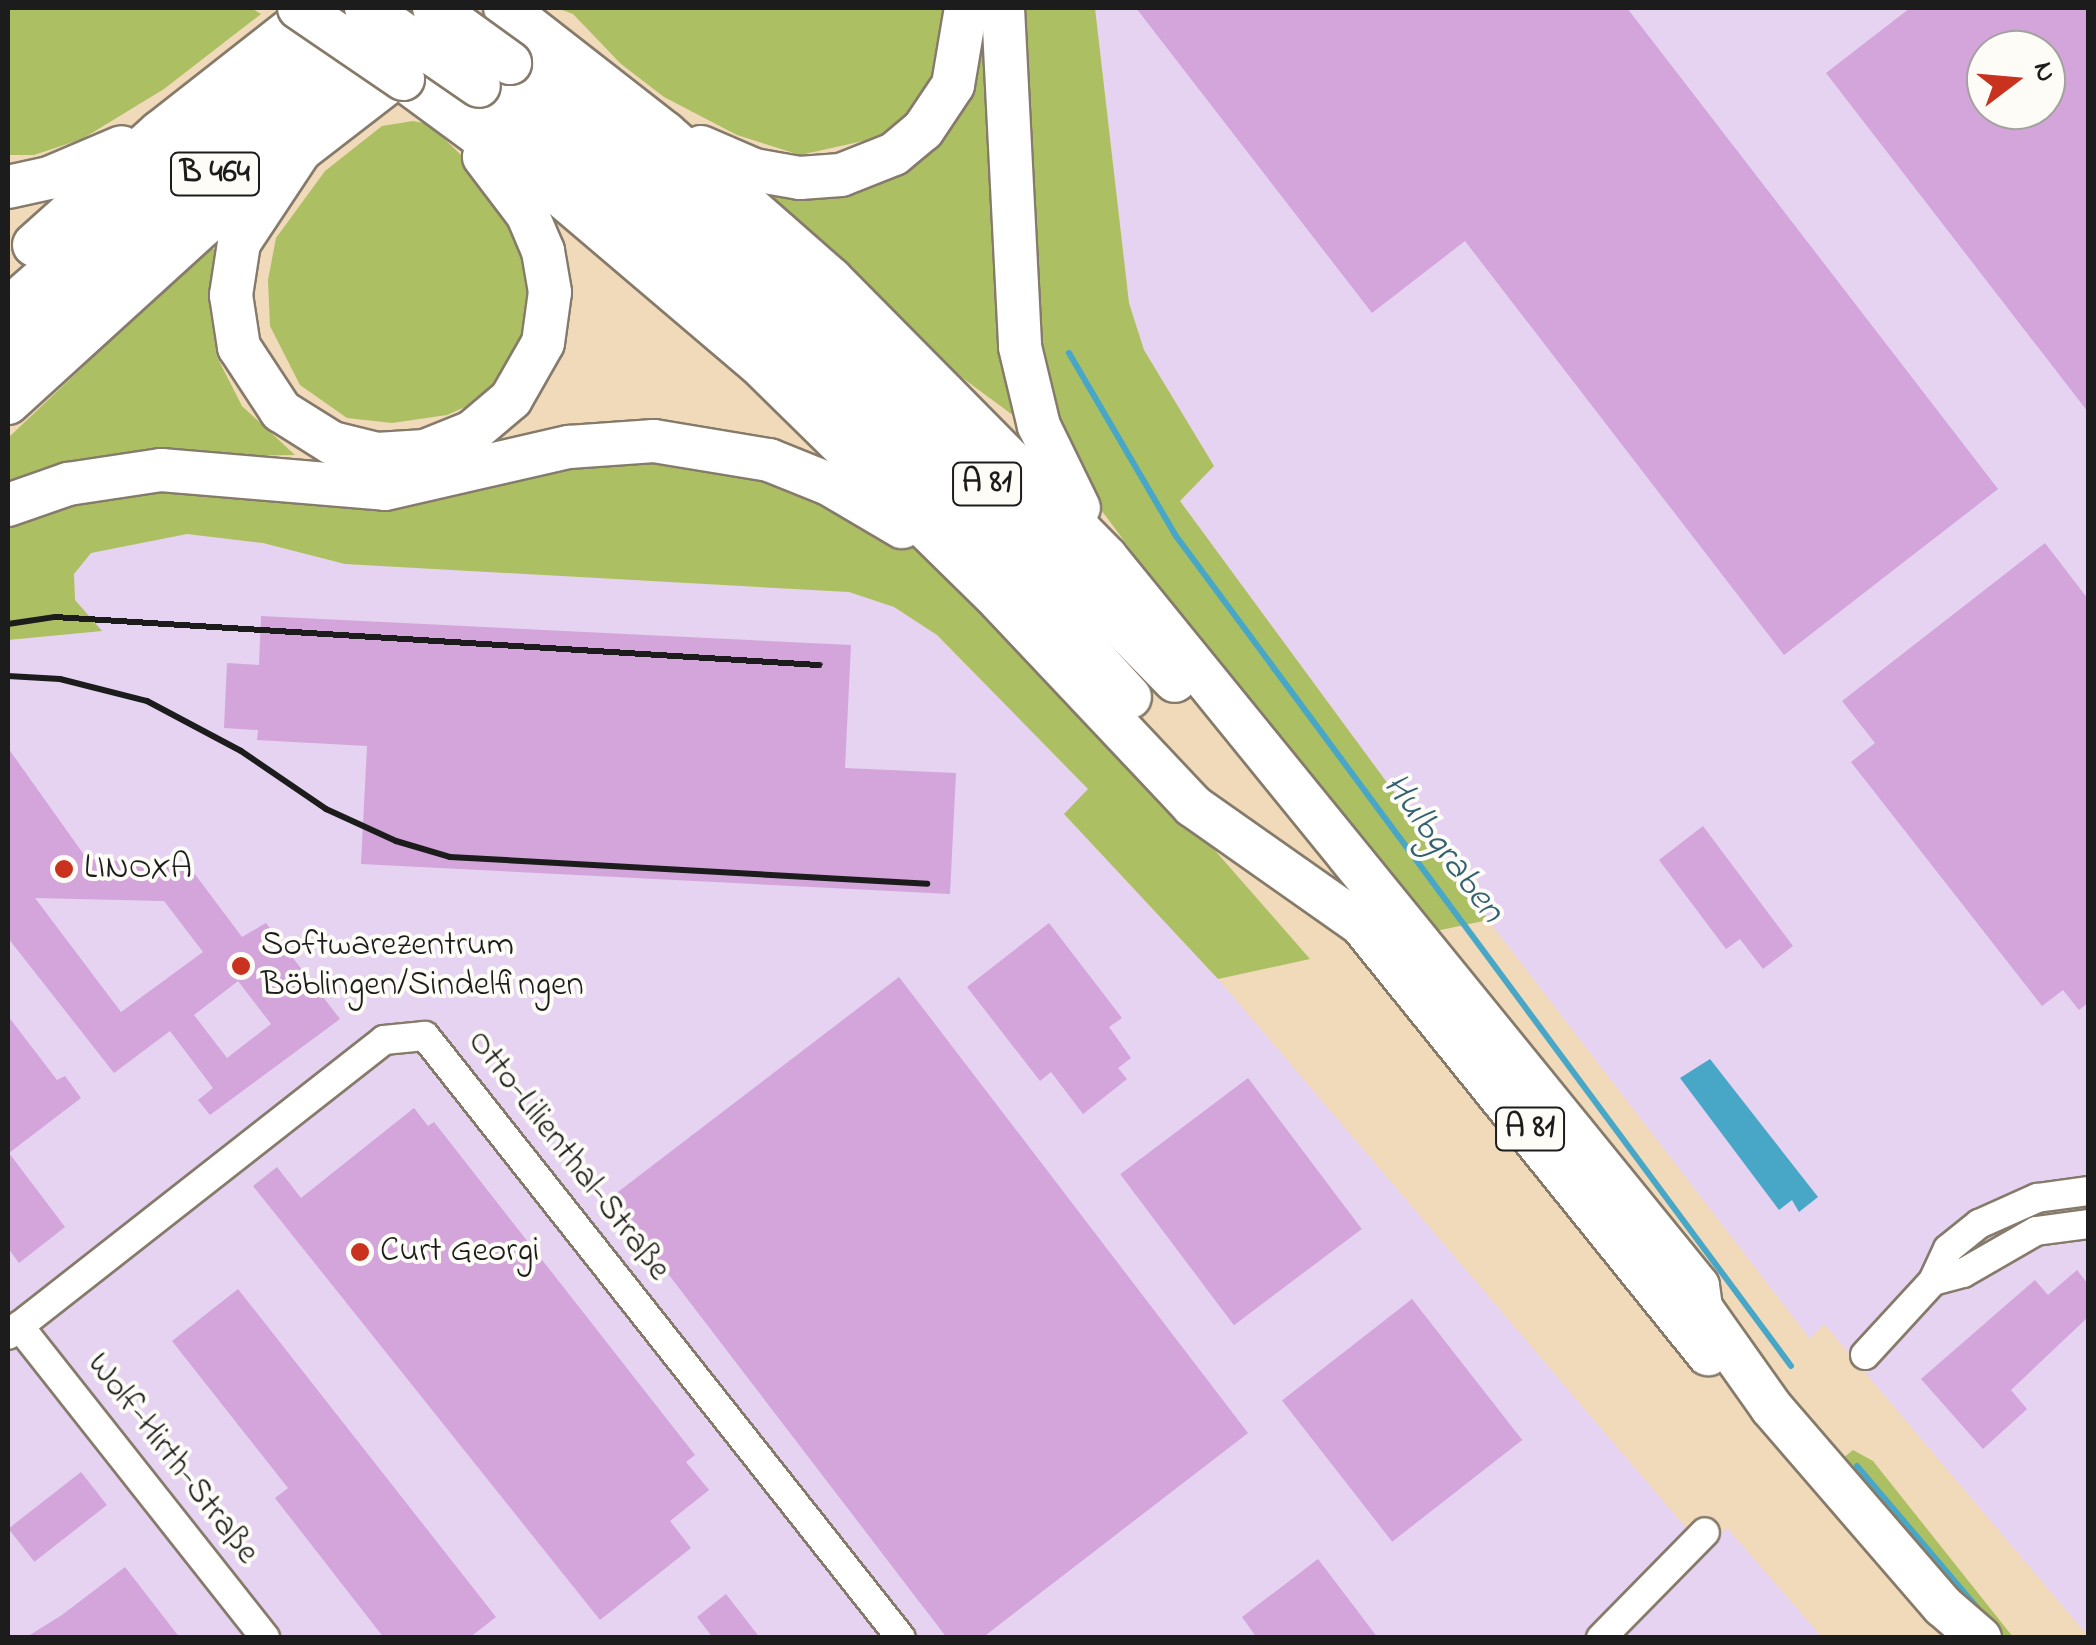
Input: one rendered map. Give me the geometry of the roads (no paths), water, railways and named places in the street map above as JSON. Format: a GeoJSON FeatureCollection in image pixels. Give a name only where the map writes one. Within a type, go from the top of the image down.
{"type":"FeatureCollection","features":[{"type":"Feature","properties":{"kind":"highway"},"geometry":{"type":"LineString","coordinates":[[299,8],[449,91],[725,334],[974,576],[1192,806],[1272,860]]}},
{"type":"Feature","properties":{"kind":"highway","name":"B 464"},"geometry":{"type":"LineString","coordinates":[[8,268],[160,132],[318,8]]}},
{"type":"Feature","properties":{"kind":"highway","name":"A 81"},"geometry":{"type":"LineString","coordinates":[[369,8],[449,91],[658,226],[877,427],[1025,580],[1272,860],[1361,924],[1404,971],[1965,1632]]}},
{"type":"Feature","properties":{"kind":"highway","name":"B 464"},"geometry":{"type":"LineString","coordinates":[[8,308],[208,133],[369,8]]}},
{"type":"Feature","properties":{"kind":"highway","name":"A 81"},"geometry":{"type":"LineString","coordinates":[[436,8],[449,91]]}},
{"type":"Feature","properties":{"kind":"highway","name":"B 464"},"geometry":{"type":"LineString","coordinates":[[8,358],[240,153],[436,8]]}},
{"type":"Feature","properties":{"kind":"highway","name":"B 464"},"geometry":{"type":"LineString","coordinates":[[8,403],[168,254],[306,142],[491,8]]}},
{"type":"Feature","properties":{"kind":"highway"},"geometry":{"type":"LineString","coordinates":[[506,8],[665,133],[891,335],[1106,557],[1426,946]]}},
{"type":"Feature","properties":{"kind":"highway"},"geometry":{"type":"LineString","coordinates":[[665,133],[782,176],[840,175],[877,163],[909,143],[940,109],[961,63],[966,8]]}},
{"type":"Feature","properties":{"kind":"highway"},"geometry":{"type":"LineString","coordinates":[[1003,8],[1012,278],[1025,380],[1054,461],[1106,557]]}},
{"type":"Feature","properties":{"kind":"highway"},"geometry":{"type":"LineString","coordinates":[[306,142],[239,243],[231,295],[239,346],[263,392],[308,431],[377,454],[424,451],[472,432],[512,399],[543,344],[550,292],[538,234],[449,91]]}},
{"type":"Feature","properties":{"kind":"highway","name":"A 81"},"geometry":{"type":"LineString","coordinates":[[449,91],[700,212],[874,371],[1224,728],[1426,946],[1698,1286],[1701,1308],[1775,1406]]}},
{"type":"Feature","properties":{"kind":"highway"},"geometry":{"type":"LineString","coordinates":[[8,186],[49,178],[160,132]]}},
{"type":"Feature","properties":{"kind":"highway"},"geometry":{"type":"LineString","coordinates":[[8,504],[68,484],[161,470],[346,490],[396,488],[569,447],[654,441],[742,452],[799,471],[871,507],[974,576]]}},
{"type":"Feature","properties":{"kind":"street","name":"Otto-Lilienthal-Straße"},"geometry":{"type":"LineString","coordinates":[[13,1331],[384,1040],[424,1036],[900,1638]]}},
{"type":"Feature","properties":{"kind":"street"},"geometry":{"type":"LineString","coordinates":[[1864,1355],[1932,1280],[1948,1248],[2006,1208],[2088,1192]]}},
{"type":"Feature","properties":{"kind":"street"},"geometry":{"type":"LineString","coordinates":[[1932,1280],[1963,1272],[2005,1243],[2036,1231],[2088,1224]]}},
{"type":"Feature","properties":{"kind":"street","name":"Wolf-Hirth-Straße"},"geometry":{"type":"LineString","coordinates":[[13,1331],[265,1638]]}},
{"type":"Feature","properties":{"kind":"street"},"geometry":{"type":"LineString","coordinates":[[1600,1638],[1705,1532]]}},
{"type":"Feature","properties":{"kind":"water"},"geometry":{"type":"Polygon","coordinates":[[[1710,1059],[1818,1197],[1799,1212],[1792,1200],[1779,1210],[1680,1078],[1710,1059]]]}},
{"type":"Feature","properties":{"kind":"waterway","name":"Hulbgraben"},"geometry":{"type":"LineString","coordinates":[[1069,353],[1176,536],[1791,1366]]}},
{"type":"Feature","properties":{"kind":"waterway","name":"Hulbgraben"},"geometry":{"type":"LineString","coordinates":[[1857,1466],[1979,1610]]}},
{"type":"Feature","properties":{"kind":"railway"},"geometry":{"type":"LineString","coordinates":[[8,624],[55,617],[819,665]]}},
{"type":"Feature","properties":{"kind":"railway"},"geometry":{"type":"LineString","coordinates":[[8,676],[60,679],[147,701],[241,751],[326,809],[396,841],[450,857],[927,884]]}},
{"type":"Feature","properties":{"kind":"place","name":"LINOXA"},"geometry":{"type":"Point","coordinates":[64,869]}},
{"type":"Feature","properties":{"kind":"place","name":"Softwarezentrum Böblingen/Sindelfingen"},"geometry":{"type":"Point","coordinates":[241,966]}},
{"type":"Feature","properties":{"kind":"place","name":"Curt Georgi"},"geometry":{"type":"Point","coordinates":[360,1252]}}]}
